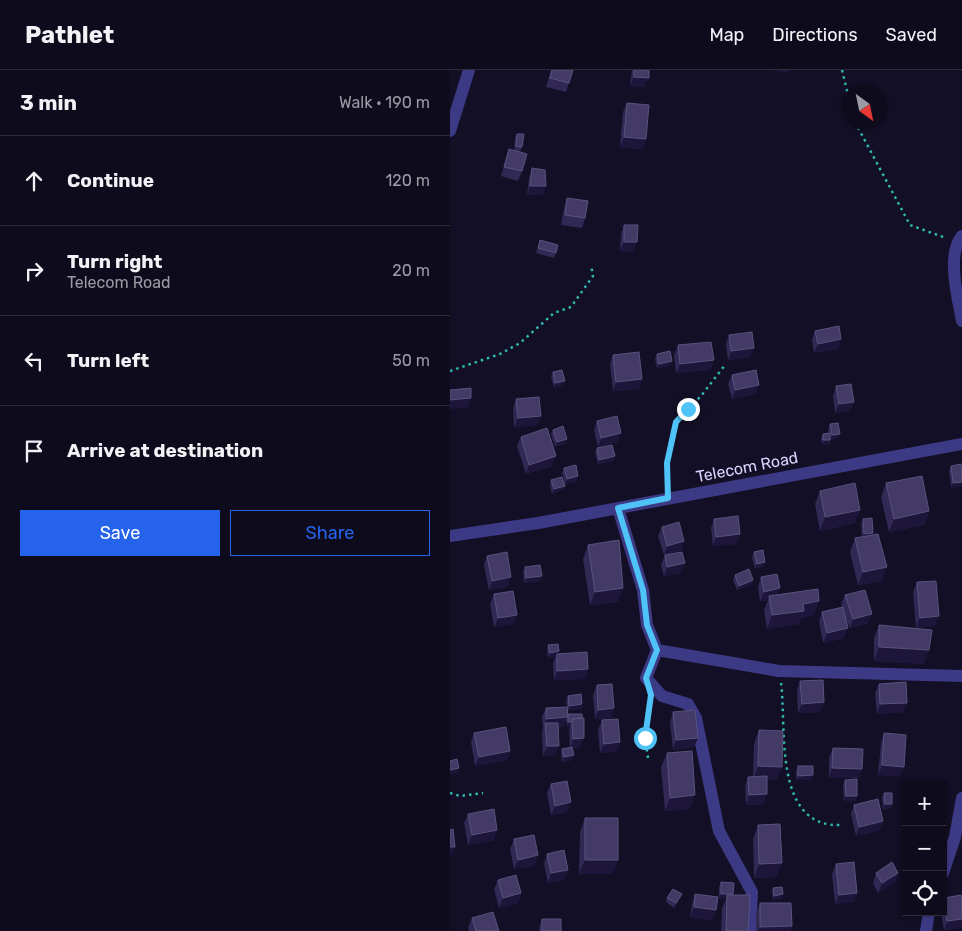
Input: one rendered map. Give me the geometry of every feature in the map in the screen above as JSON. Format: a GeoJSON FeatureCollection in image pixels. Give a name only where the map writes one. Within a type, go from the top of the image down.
{"type":"FeatureCollection","features":[{"type":"Feature","properties":{"kind":"street"},"geometry":{"type":"LineString","coordinates":[[450,131],[469,70]]}},
{"type":"Feature","properties":{"kind":"street"},"geometry":{"type":"LineString","coordinates":[[960,239],[954,280],[962,320]]}},
{"type":"Feature","properties":{"kind":"street","name":"Telecom Road"},"geometry":{"type":"LineString","coordinates":[[450,536],[618,508],[962,444]]}},
{"type":"Feature","properties":{"kind":"street"},"geometry":{"type":"LineString","coordinates":[[618,508],[643,590],[647,625],[657,650],[646,678],[662,696],[688,704],[696,718],[719,831],[752,892],[750,931]]}},
{"type":"Feature","properties":{"kind":"street"},"geometry":{"type":"LineString","coordinates":[[657,650],[779,671],[962,676]]}},
{"type":"Feature","properties":{"kind":"street"},"geometry":{"type":"LineString","coordinates":[[944,871],[955,837],[962,798]]}},
{"type":"Feature","properties":{"kind":"street"},"geometry":{"type":"LineString","coordinates":[[926,931],[928,916]]}},
{"type":"Feature","properties":{"kind":"path"},"geometry":{"type":"LineString","coordinates":[[842,70],[846,85]]}},
{"type":"Feature","properties":{"kind":"path"},"geometry":{"type":"LineString","coordinates":[[858,130],[910,225],[960,239]]}},
{"type":"Feature","properties":{"kind":"path"},"geometry":{"type":"LineString","coordinates":[[450,371],[500,354],[520,343],[554,314],[571,307],[593,276],[591,264]]}},
{"type":"Feature","properties":{"kind":"path"},"geometry":{"type":"LineString","coordinates":[[668,498],[667,463],[676,422],[701,396],[725,365]]}},
{"type":"Feature","properties":{"kind":"path"},"geometry":{"type":"LineString","coordinates":[[779,671],[785,765],[797,802],[808,817],[829,826],[842,825]]}},
{"type":"Feature","properties":{"kind":"path"},"geometry":{"type":"LineString","coordinates":[[646,678],[651,695],[645,738],[648,758]]}},
{"type":"Feature","properties":{"kind":"path"},"geometry":{"type":"LineString","coordinates":[[450,794],[460,796],[482,793]]}},
{"type":"Feature","properties":{"kind":"building"},"geometry":{"type":"Polygon","coordinates":[[[552,70],[573,70],[569,83],[550,78],[552,70]]]}},
{"type":"Feature","properties":{"kind":"building"},"geometry":{"type":"Polygon","coordinates":[[[634,70],[649,70],[649,78],[634,77],[634,70]]]}},
{"type":"Feature","properties":{"kind":"building"},"geometry":{"type":"Polygon","coordinates":[[[627,103],[649,105],[646,139],[624,137],[627,103]]]}},
{"type":"Feature","properties":{"kind":"building"},"geometry":{"type":"Polygon","coordinates":[[[517,134],[524,134],[522,147],[516,146],[517,134]]]}},
{"type":"Feature","properties":{"kind":"building"},"geometry":{"type":"Polygon","coordinates":[[[509,149],[527,154],[522,171],[504,167],[509,149]]]}},
{"type":"Feature","properties":{"kind":"building"},"geometry":{"type":"Polygon","coordinates":[[[532,168],[545,170],[546,186],[530,186],[532,168]]]}},
{"type":"Feature","properties":{"kind":"building"},"geometry":{"type":"Polygon","coordinates":[[[567,198],[588,201],[585,218],[565,215],[567,198]]]}},
{"type":"Feature","properties":{"kind":"building"},"geometry":{"type":"Polygon","coordinates":[[[624,225],[638,225],[637,242],[624,242],[624,225]]]}},
{"type":"Feature","properties":{"kind":"building"},"geometry":{"type":"Polygon","coordinates":[[[540,240],[558,245],[556,253],[538,248],[540,240]]]}},
{"type":"Feature","properties":{"kind":"building"},"geometry":{"type":"Polygon","coordinates":[[[839,326],[841,339],[818,344],[815,331],[839,326]]]}},
{"type":"Feature","properties":{"kind":"building"},"geometry":{"type":"Polygon","coordinates":[[[752,332],[754,348],[731,351],[729,335],[752,332]]]}},
{"type":"Feature","properties":{"kind":"building"},"geometry":{"type":"Polygon","coordinates":[[[711,342],[714,360],[680,364],[678,345],[711,342]]]}},
{"type":"Feature","properties":{"kind":"building"},"geometry":{"type":"Polygon","coordinates":[[[670,351],[672,361],[659,364],[657,354],[670,351]]]}},
{"type":"Feature","properties":{"kind":"building"},"geometry":{"type":"Polygon","coordinates":[[[639,352],[642,379],[616,382],[613,355],[639,352]]]}},
{"type":"Feature","properties":{"kind":"building"},"geometry":{"type":"Polygon","coordinates":[[[562,370],[565,381],[555,383],[553,372],[562,370]]]}},
{"type":"Feature","properties":{"kind":"building"},"geometry":{"type":"Polygon","coordinates":[[[756,370],[759,385],[735,390],[732,375],[756,370]]]}},
{"type":"Feature","properties":{"kind":"building"},"geometry":{"type":"Polygon","coordinates":[[[851,384],[854,402],[839,404],[836,386],[851,384]]]}},
{"type":"Feature","properties":{"kind":"building"},"geometry":{"type":"Polygon","coordinates":[[[471,388],[471,398],[450,400],[450,390],[471,388]]]}},
{"type":"Feature","properties":{"kind":"building"},"geometry":{"type":"Polygon","coordinates":[[[539,397],[541,416],[518,418],[516,399],[539,397]]]}},
{"type":"Feature","properties":{"kind":"building"},"geometry":{"type":"Polygon","coordinates":[[[617,416],[621,433],[601,438],[597,421],[617,416]]]}},
{"type":"Feature","properties":{"kind":"building"},"geometry":{"type":"Polygon","coordinates":[[[838,423],[840,434],[832,435],[830,424],[838,423]]]}},
{"type":"Feature","properties":{"kind":"building"},"geometry":{"type":"Polygon","coordinates":[[[563,426],[567,439],[557,442],[553,430],[563,426]]]}},
{"type":"Feature","properties":{"kind":"building"},"geometry":{"type":"Polygon","coordinates":[[[547,428],[556,456],[529,465],[521,437],[547,428]]]}},
{"type":"Feature","properties":{"kind":"building"},"geometry":{"type":"Polygon","coordinates":[[[830,433],[830,440],[823,440],[823,434],[830,433]]]}},
{"type":"Feature","properties":{"kind":"building"},"geometry":{"type":"Polygon","coordinates":[[[612,445],[615,456],[599,460],[597,448],[612,445]]]}},
{"type":"Feature","properties":{"kind":"building"},"geometry":{"type":"Polygon","coordinates":[[[961,464],[962,482],[953,483],[951,466],[961,464]]]}},
{"type":"Feature","properties":{"kind":"building"},"geometry":{"type":"Polygon","coordinates":[[[576,465],[578,476],[567,479],[564,468],[576,465]]]}},
{"type":"Feature","properties":{"kind":"building"},"geometry":{"type":"Polygon","coordinates":[[[922,476],[929,511],[894,519],[886,483],[922,476]]]}},
{"type":"Feature","properties":{"kind":"building"},"geometry":{"type":"Polygon","coordinates":[[[562,477],[565,486],[554,489],[551,480],[562,477]]]}},
{"type":"Feature","properties":{"kind":"building"},"geometry":{"type":"Polygon","coordinates":[[[855,483],[860,510],[825,517],[820,491],[855,483]]]}},
{"type":"Feature","properties":{"kind":"building"},"geometry":{"type":"Polygon","coordinates":[[[738,516],[740,534],[716,537],[714,519],[738,516]]]}},
{"type":"Feature","properties":{"kind":"building"},"geometry":{"type":"Polygon","coordinates":[[[872,518],[873,533],[864,534],[863,519],[872,518]]]}},
{"type":"Feature","properties":{"kind":"building"},"geometry":{"type":"Polygon","coordinates":[[[679,522],[684,541],[667,546],[662,527],[679,522]]]}},
{"type":"Feature","properties":{"kind":"building"},"geometry":{"type":"Polygon","coordinates":[[[878,534],[887,567],[863,572],[855,538],[878,534]]]}},
{"type":"Feature","properties":{"kind":"building"},"geometry":{"type":"Polygon","coordinates":[[[619,540],[623,588],[595,592],[588,545],[619,540]]]}},
{"type":"Feature","properties":{"kind":"building"},"geometry":{"type":"Polygon","coordinates":[[[763,550],[765,562],[757,564],[754,552],[763,550]]]}},
{"type":"Feature","properties":{"kind":"building"},"geometry":{"type":"Polygon","coordinates":[[[507,552],[511,577],[492,581],[487,556],[507,552]]]}},
{"type":"Feature","properties":{"kind":"building"},"geometry":{"type":"Polygon","coordinates":[[[682,552],[685,563],[667,567],[665,555],[682,552]]]}},
{"type":"Feature","properties":{"kind":"building"},"geometry":{"type":"Polygon","coordinates":[[[540,565],[542,576],[526,578],[525,567],[540,565]]]}},
{"type":"Feature","properties":{"kind":"building"},"geometry":{"type":"Polygon","coordinates":[[[749,569],[753,580],[739,586],[735,575],[749,569]]]}},
{"type":"Feature","properties":{"kind":"building"},"geometry":{"type":"Polygon","coordinates":[[[777,574],[780,588],[764,592],[761,577],[777,574]]]}},
{"type":"Feature","properties":{"kind":"building"},"geometry":{"type":"Polygon","coordinates":[[[936,581],[939,616],[920,618],[917,582],[936,581]]]}},
{"type":"Feature","properties":{"kind":"building"},"geometry":{"type":"Polygon","coordinates":[[[818,589],[819,601],[803,604],[804,611],[772,615],[769,596],[818,589]]]}},
{"type":"Feature","properties":{"kind":"building"},"geometry":{"type":"Polygon","coordinates":[[[865,590],[872,614],[853,619],[845,595],[865,590]]]}},
{"type":"Feature","properties":{"kind":"building"},"geometry":{"type":"Polygon","coordinates":[[[513,591],[517,615],[498,618],[494,594],[513,591]]]}},
{"type":"Feature","properties":{"kind":"building"},"geometry":{"type":"Polygon","coordinates":[[[843,607],[848,628],[827,633],[822,612],[843,607]]]}},
{"type":"Feature","properties":{"kind":"building"},"geometry":{"type":"Polygon","coordinates":[[[879,625],[932,630],[929,650],[879,647],[879,625]]]}},
{"type":"Feature","properties":{"kind":"building"},"geometry":{"type":"Polygon","coordinates":[[[558,644],[559,651],[550,653],[548,645],[558,644]]]}},
{"type":"Feature","properties":{"kind":"building"},"geometry":{"type":"Polygon","coordinates":[[[587,652],[588,669],[557,671],[557,654],[587,652]]]}},
{"type":"Feature","properties":{"kind":"building"},"geometry":{"type":"Polygon","coordinates":[[[823,680],[824,702],[802,704],[800,681],[823,680]]]}},
{"type":"Feature","properties":{"kind":"building"},"geometry":{"type":"Polygon","coordinates":[[[906,682],[907,703],[880,704],[879,684],[906,682]]]}},
{"type":"Feature","properties":{"kind":"building"},"geometry":{"type":"Polygon","coordinates":[[[612,684],[614,708],[598,710],[597,685],[612,684]]]}},
{"type":"Feature","properties":{"kind":"building"},"geometry":{"type":"Polygon","coordinates":[[[581,694],[582,704],[569,706],[568,696],[581,694]]]}},
{"type":"Feature","properties":{"kind":"building"},"geometry":{"type":"Polygon","coordinates":[[[568,707],[567,717],[546,719],[546,708],[568,707]]]}},
{"type":"Feature","properties":{"kind":"building"},"geometry":{"type":"Polygon","coordinates":[[[695,710],[698,738],[676,740],[673,712],[695,710]]]}},
{"type":"Feature","properties":{"kind":"building"},"geometry":{"type":"Polygon","coordinates":[[[568,714],[582,714],[582,718],[572,719],[571,722],[568,722],[568,714]]]}},
{"type":"Feature","properties":{"kind":"building"},"geometry":{"type":"Polygon","coordinates":[[[584,718],[584,738],[573,739],[572,719],[584,718]]]}},
{"type":"Feature","properties":{"kind":"building"},"geometry":{"type":"Polygon","coordinates":[[[618,719],[620,742],[604,744],[602,720],[618,719]]]}},
{"type":"Feature","properties":{"kind":"building"},"geometry":{"type":"Polygon","coordinates":[[[545,723],[558,723],[559,746],[547,746],[545,723]]]}},
{"type":"Feature","properties":{"kind":"building"},"geometry":{"type":"Polygon","coordinates":[[[506,727],[510,751],[479,757],[474,733],[506,727]]]}},
{"type":"Feature","properties":{"kind":"building"},"geometry":{"type":"Polygon","coordinates":[[[759,730],[783,731],[782,767],[758,766],[759,730]]]}},
{"type":"Feature","properties":{"kind":"building"},"geometry":{"type":"Polygon","coordinates":[[[884,733],[906,735],[904,767],[882,765],[884,733]]]}},
{"type":"Feature","properties":{"kind":"building"},"geometry":{"type":"Polygon","coordinates":[[[572,747],[574,755],[564,757],[562,749],[572,747]]]}},
{"type":"Feature","properties":{"kind":"building"},"geometry":{"type":"Polygon","coordinates":[[[833,748],[863,749],[862,769],[832,768],[833,748]]]}},
{"type":"Feature","properties":{"kind":"building"},"geometry":{"type":"Polygon","coordinates":[[[692,751],[695,795],[670,798],[667,753],[692,751]]]}},
{"type":"Feature","properties":{"kind":"building"},"geometry":{"type":"Polygon","coordinates":[[[457,759],[459,768],[450,770],[450,761],[457,759]]]}},
{"type":"Feature","properties":{"kind":"building"},"geometry":{"type":"Polygon","coordinates":[[[798,766],[813,766],[813,775],[798,776],[798,766]]]}},
{"type":"Feature","properties":{"kind":"building"},"geometry":{"type":"Polygon","coordinates":[[[767,776],[767,794],[749,795],[748,777],[767,776]]]}},
{"type":"Feature","properties":{"kind":"building"},"geometry":{"type":"Polygon","coordinates":[[[857,779],[857,796],[846,796],[845,780],[857,779]]]}},
{"type":"Feature","properties":{"kind":"building"},"geometry":{"type":"Polygon","coordinates":[[[567,781],[571,802],[555,806],[551,784],[567,781]]]}},
{"type":"Feature","properties":{"kind":"building"},"geometry":{"type":"Polygon","coordinates":[[[884,793],[892,793],[892,804],[885,804],[884,793]]]}},
{"type":"Feature","properties":{"kind":"building"},"geometry":{"type":"Polygon","coordinates":[[[878,799],[883,821],[859,827],[854,805],[878,799]]]}},
{"type":"Feature","properties":{"kind":"building"},"geometry":{"type":"Polygon","coordinates":[[[494,809],[497,830],[472,835],[468,814],[494,809]]]}},
{"type":"Feature","properties":{"kind":"building"},"geometry":{"type":"Polygon","coordinates":[[[585,818],[618,818],[618,860],[585,860],[585,818]]]}},
{"type":"Feature","properties":{"kind":"building"},"geometry":{"type":"Polygon","coordinates":[[[780,824],[782,863],[759,864],[758,825],[780,824]]]}},
{"type":"Feature","properties":{"kind":"building"},"geometry":{"type":"Polygon","coordinates":[[[453,829],[455,847],[450,847],[450,830],[453,829]]]}},
{"type":"Feature","properties":{"kind":"building"},"geometry":{"type":"Polygon","coordinates":[[[534,835],[538,855],[518,860],[514,839],[534,835]]]}},
{"type":"Feature","properties":{"kind":"building"},"geometry":{"type":"Polygon","coordinates":[[[564,850],[568,870],[551,873],[547,854],[564,850]]]}},
{"type":"Feature","properties":{"kind":"building"},"geometry":{"type":"Polygon","coordinates":[[[854,862],[857,893],[839,895],[836,864],[854,862]]]}},
{"type":"Feature","properties":{"kind":"building"},"geometry":{"type":"Polygon","coordinates":[[[892,862],[898,873],[882,883],[876,873],[892,862]]]}},
{"type":"Feature","properties":{"kind":"building"},"geometry":{"type":"Polygon","coordinates":[[[516,875],[521,893],[503,898],[498,880],[516,875]]]}},
{"type":"Feature","properties":{"kind":"building"},"geometry":{"type":"Polygon","coordinates":[[[721,882],[734,883],[733,894],[721,894],[721,882]]]}},
{"type":"Feature","properties":{"kind":"building"},"geometry":{"type":"Polygon","coordinates":[[[782,887],[783,894],[774,896],[773,888],[782,887]]]}},
{"type":"Feature","properties":{"kind":"building"},"geometry":{"type":"Polygon","coordinates":[[[673,889],[682,894],[676,903],[667,898],[673,889]]]}},
{"type":"Feature","properties":{"kind":"building"},"geometry":{"type":"Polygon","coordinates":[[[695,894],[718,897],[716,910],[694,907],[695,894]]]}},
{"type":"Feature","properties":{"kind":"building"},"geometry":{"type":"Polygon","coordinates":[[[727,895],[750,895],[748,931],[726,931],[727,895]]]}},
{"type":"Feature","properties":{"kind":"building"},"geometry":{"type":"Polygon","coordinates":[[[961,895],[962,919],[947,921],[947,897],[961,895]]]}},
{"type":"Feature","properties":{"kind":"building"},"geometry":{"type":"Polygon","coordinates":[[[760,903],[791,903],[792,926],[760,927],[760,903]]]}},
{"type":"Feature","properties":{"kind":"building"},"geometry":{"type":"Polygon","coordinates":[[[493,912],[499,931],[476,931],[472,918],[493,912]]]}},
{"type":"Feature","properties":{"kind":"building"},"geometry":{"type":"Polygon","coordinates":[[[542,919],[561,919],[561,931],[542,931],[542,919]]]}},
{"type":"Feature","properties":{"kind":"route"},"geometry":{"type":"LineString","coordinates":[[645,738],[647,712],[651,695],[646,678],[657,650],[647,625],[643,590],[618,508],[668,498],[667,463],[676,422],[688,409]]}}]}
